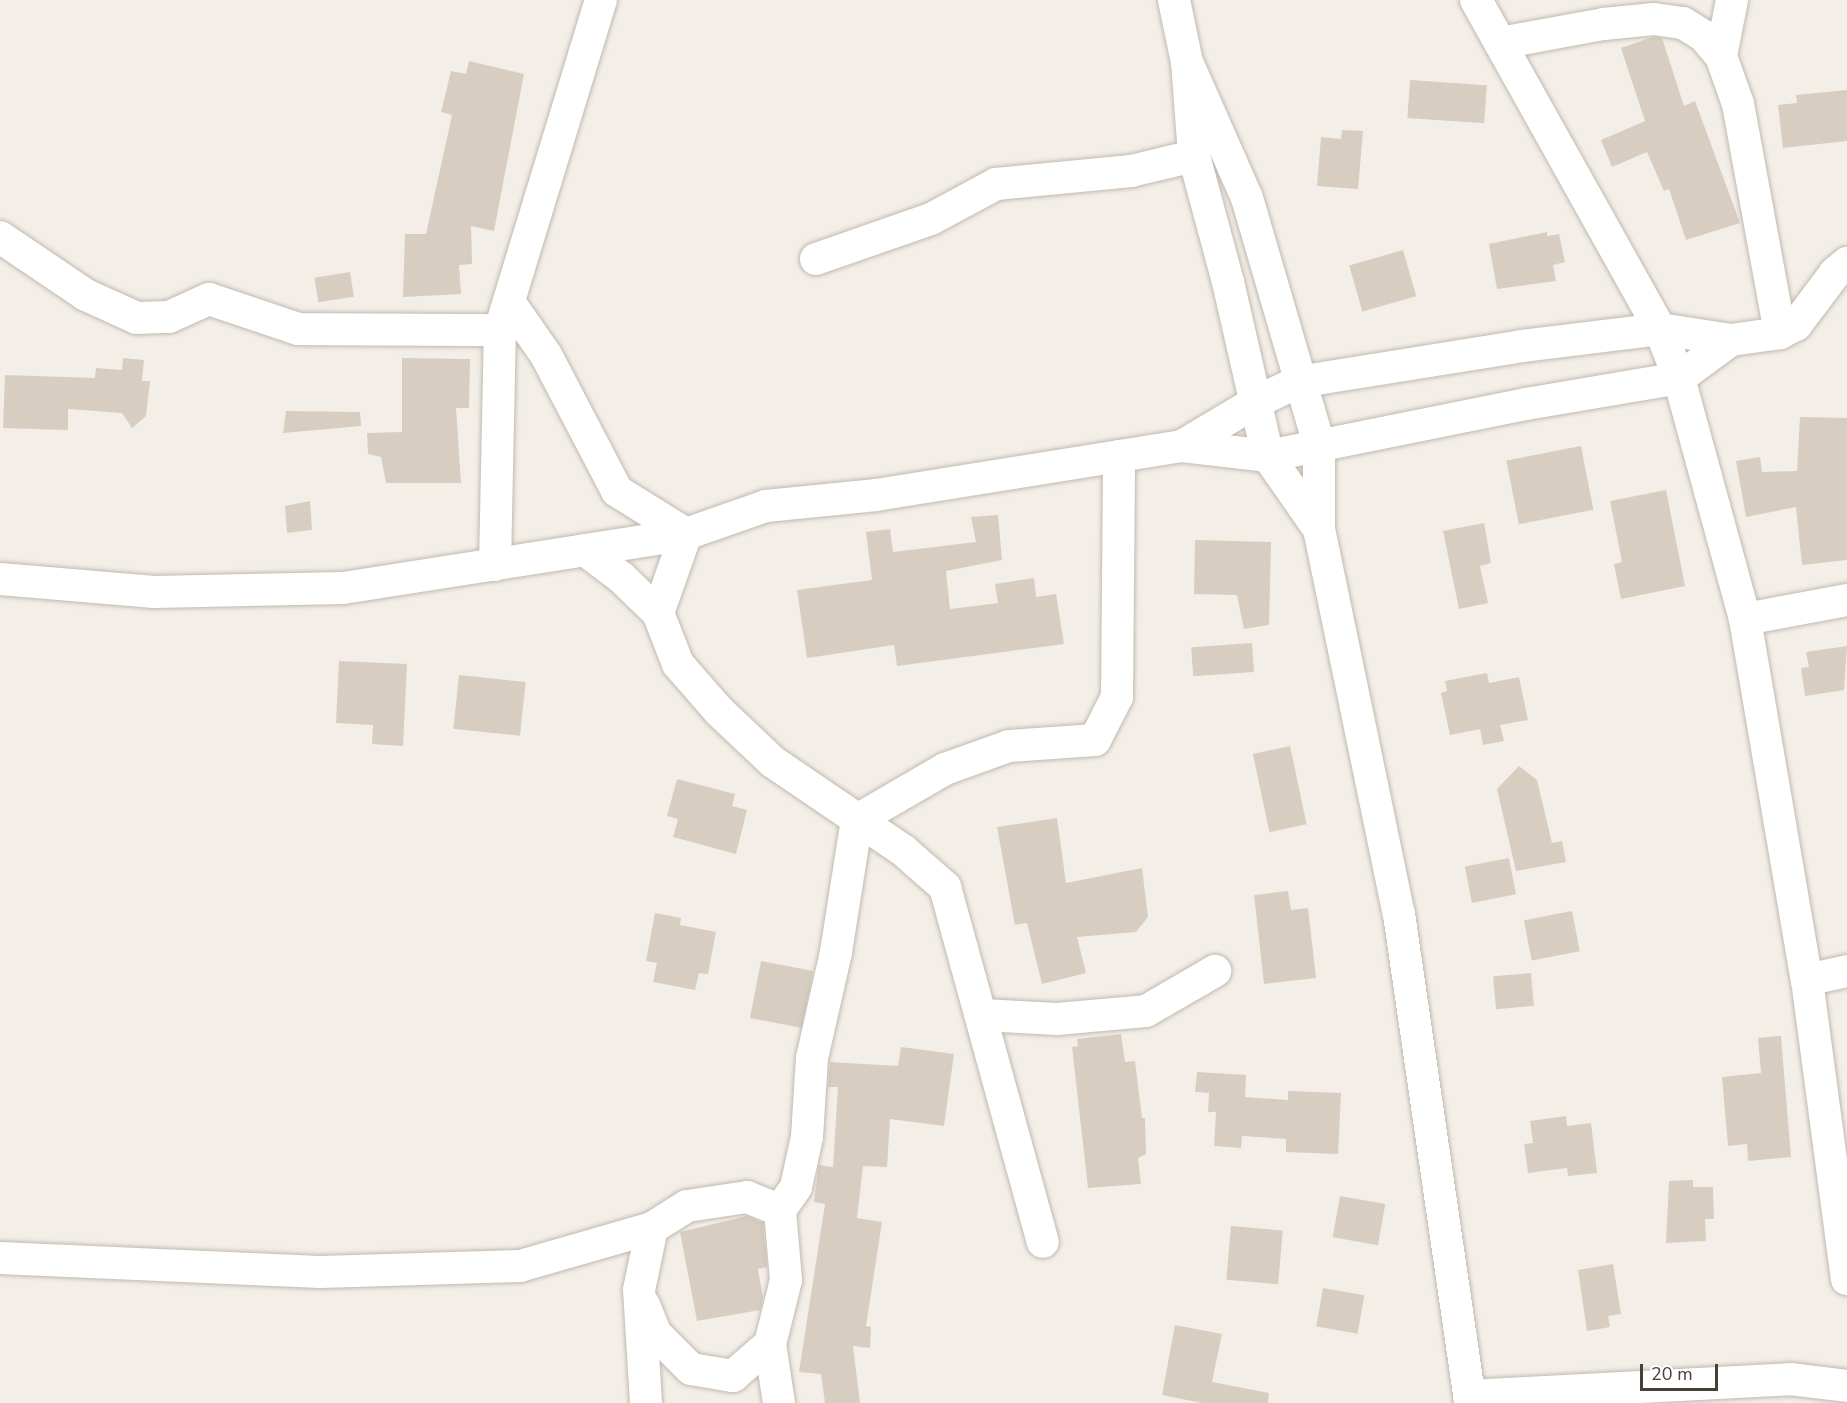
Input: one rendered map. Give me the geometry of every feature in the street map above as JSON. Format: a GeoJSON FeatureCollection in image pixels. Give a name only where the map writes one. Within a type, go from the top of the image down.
{"type":"FeatureCollection","features":[{"type":"Feature","properties":{"kind":"street"},"geometry":{"type":"LineString","coordinates":[[495,565],[505,316],[601,0]]}},
{"type":"Feature","properties":{"kind":"street"},"geometry":{"type":"LineString","coordinates":[[1174,0],[1188,62],[1194,156],[1228,282],[1268,456],[1319,529]]}},
{"type":"Feature","properties":{"kind":"street"},"geometry":{"type":"LineString","coordinates":[[1476,0],[1660,329],[1679,378],[1745,619],[1807,980],[1847,1279]]}},
{"type":"Feature","properties":{"kind":"street"},"geometry":{"type":"LineString","coordinates":[[1721,56],[1732,0]]}},
{"type":"Feature","properties":{"kind":"street"},"geometry":{"type":"LineString","coordinates":[[1500,44],[1603,12],[1683,23],[1704,36],[1721,56],[1738,104],[1780,333]]}},
{"type":"Feature","properties":{"kind":"street"},"geometry":{"type":"LineString","coordinates":[[1188,62],[1247,198],[1298,382],[1319,445],[1319,529],[1399,914],[1469,1399],[1790,1379],[1847,1386]]}},
{"type":"Feature","properties":{"kind":"street"},"geometry":{"type":"LineString","coordinates":[[816,258],[931,219],[996,184],[1131,171],[1194,156]]}},
{"type":"Feature","properties":{"kind":"street"},"geometry":{"type":"LineString","coordinates":[[0,237],[86,295],[137,318],[169,317],[209,299],[298,329],[505,316],[546,355],[618,491],[686,534]]}},
{"type":"Feature","properties":{"kind":"street"},"geometry":{"type":"LineString","coordinates":[[1182,446],[1254,403],[1298,382],[1660,329],[1731,340],[1780,333],[1796,325],[1835,273],[1847,263]]}},
{"type":"Feature","properties":{"kind":"street"},"geometry":{"type":"LineString","coordinates":[[0,579],[154,592],[343,588],[686,534],[766,506],[876,495],[1182,446],[1268,456],[1526,404],[1679,378],[1731,340]]}},
{"type":"Feature","properties":{"kind":"street"},"geometry":{"type":"LineString","coordinates":[[856,820],[945,769],[1009,746],[1095,740],[1117,698],[1119,456]]}},
{"type":"Feature","properties":{"kind":"street"},"geometry":{"type":"LineString","coordinates":[[658,613],[686,534]]}},
{"type":"Feature","properties":{"kind":"street"},"geometry":{"type":"LineString","coordinates":[[585,550],[658,613],[678,664],[719,711],[773,762],[904,851],[945,887],[983,1015],[1043,1242]]}},
{"type":"Feature","properties":{"kind":"street"},"geometry":{"type":"LineString","coordinates":[[1745,619],[1847,600]]}},
{"type":"Feature","properties":{"kind":"street"},"geometry":{"type":"LineString","coordinates":[[779,1403],[770,1344],[786,1280],[780,1210],[796,1187],[807,1137],[812,1058],[836,952],[856,820]]}},
{"type":"Feature","properties":{"kind":"street"},"geometry":{"type":"LineString","coordinates":[[983,1015],[1057,1019],[1146,1011],[1215,971]]}},
{"type":"Feature","properties":{"kind":"street"},"geometry":{"type":"LineString","coordinates":[[1807,980],[1847,971]]}},
{"type":"Feature","properties":{"kind":"street"},"geometry":{"type":"LineString","coordinates":[[0,1258],[320,1272],[520,1266],[652,1228],[687,1206],[747,1197],[780,1210]]}},
{"type":"Feature","properties":{"kind":"street"},"geometry":{"type":"LineString","coordinates":[[646,1403],[639,1290],[652,1228]]}},
{"type":"Feature","properties":{"kind":"street"},"geometry":{"type":"LineString","coordinates":[[639,1290],[656,1334],[691,1369],[733,1376],[770,1344]]}},
{"type":"Feature","properties":{"kind":"building"},"geometry":{"type":"Polygon","coordinates":[[[1653,37],[1662,38],[1684,106],[1695,101],[1740,223],[1686,240],[1669,189],[1664,191],[1647,152],[1612,167],[1601,140],[1645,121],[1621,48],[1653,37]]]}},
{"type":"Feature","properties":{"kind":"building"},"geometry":{"type":"Polygon","coordinates":[[[469,61],[524,74],[494,231],[471,226],[472,264],[459,265],[461,294],[403,297],[405,234],[426,234],[452,115],[441,112],[451,71],[466,74],[469,61]]]}},
{"type":"Feature","properties":{"kind":"building"},"geometry":{"type":"Polygon","coordinates":[[[1410,80],[1487,85],[1484,123],[1407,118],[1410,80]]]}},
{"type":"Feature","properties":{"kind":"building"},"geometry":{"type":"Polygon","coordinates":[[[1847,90],[1847,141],[1783,148],[1778,105],[1797,103],[1796,95],[1847,90]]]}},
{"type":"Feature","properties":{"kind":"building"},"geometry":{"type":"Polygon","coordinates":[[[1342,130],[1363,131],[1358,189],[1317,186],[1321,137],[1341,139],[1342,130]]]}},
{"type":"Feature","properties":{"kind":"building"},"geometry":{"type":"Polygon","coordinates":[[[1547,232],[1547,236],[1559,234],[1565,262],[1553,265],[1556,281],[1497,289],[1489,244],[1547,232]]]}},
{"type":"Feature","properties":{"kind":"building"},"geometry":{"type":"Polygon","coordinates":[[[1403,250],[1416,296],[1362,312],[1349,265],[1403,250]]]}},
{"type":"Feature","properties":{"kind":"building"},"geometry":{"type":"Polygon","coordinates":[[[350,272],[354,297],[318,302],[314,278],[350,272]]]}},
{"type":"Feature","properties":{"kind":"building"},"geometry":{"type":"Polygon","coordinates":[[[123,358],[144,360],[142,381],[150,381],[146,416],[132,428],[122,413],[68,409],[68,430],[3,428],[5,375],[95,378],[96,368],[122,370],[123,358]]]}},
{"type":"Feature","properties":{"kind":"building"},"geometry":{"type":"Polygon","coordinates":[[[402,358],[470,359],[469,408],[456,408],[461,483],[386,483],[381,457],[368,454],[367,433],[402,432],[402,358]]]}},
{"type":"Feature","properties":{"kind":"building"},"geometry":{"type":"Polygon","coordinates":[[[286,411],[360,412],[361,426],[283,433],[286,411]]]}},
{"type":"Feature","properties":{"kind":"building"},"geometry":{"type":"Polygon","coordinates":[[[1800,417],[1847,418],[1847,560],[1802,565],[1796,507],[1746,517],[1736,461],[1760,457],[1762,472],[1797,471],[1800,417]]]}},
{"type":"Feature","properties":{"kind":"building"},"geometry":{"type":"Polygon","coordinates":[[[1581,446],[1593,510],[1519,524],[1506,461],[1581,446]]]}},
{"type":"Feature","properties":{"kind":"building"},"geometry":{"type":"Polygon","coordinates":[[[1666,490],[1685,586],[1621,599],[1614,564],[1622,562],[1610,501],[1666,490]]]}},
{"type":"Feature","properties":{"kind":"building"},"geometry":{"type":"Polygon","coordinates":[[[310,501],[312,530],[287,533],[285,506],[310,501]]]}},
{"type":"Feature","properties":{"kind":"building"},"geometry":{"type":"Polygon","coordinates":[[[998,515],[1002,560],[946,571],[950,609],[998,603],[995,584],[1034,578],[1036,597],[1056,594],[1064,644],[897,666],[894,645],[807,658],[797,590],[872,580],[866,532],[890,529],[893,552],[976,542],[971,517],[998,515]]]}},
{"type":"Feature","properties":{"kind":"building"},"geometry":{"type":"Polygon","coordinates":[[[1484,523],[1491,563],[1480,566],[1488,603],[1459,609],[1443,531],[1484,523]]]}},
{"type":"Feature","properties":{"kind":"building"},"geometry":{"type":"Polygon","coordinates":[[[1195,540],[1271,542],[1269,625],[1244,629],[1237,595],[1194,594],[1195,540]]]}},
{"type":"Feature","properties":{"kind":"building"},"geometry":{"type":"Polygon","coordinates":[[[1252,643],[1254,672],[1193,676],[1191,647],[1252,643]]]}},
{"type":"Feature","properties":{"kind":"building"},"geometry":{"type":"Polygon","coordinates":[[[1847,646],[1844,690],[1805,696],[1801,668],[1809,667],[1806,652],[1847,646]]]}},
{"type":"Feature","properties":{"kind":"building"},"geometry":{"type":"Polygon","coordinates":[[[339,661],[407,664],[403,746],[372,744],[373,725],[336,723],[339,661]]]}},
{"type":"Feature","properties":{"kind":"building"},"geometry":{"type":"Polygon","coordinates":[[[1487,673],[1489,683],[1519,677],[1528,720],[1500,725],[1504,741],[1483,745],[1480,729],[1450,735],[1441,693],[1447,691],[1445,681],[1487,673]]]}},
{"type":"Feature","properties":{"kind":"building"},"geometry":{"type":"Polygon","coordinates":[[[459,675],[526,682],[520,736],[453,729],[459,675]]]}},
{"type":"Feature","properties":{"kind":"building"},"geometry":{"type":"Polygon","coordinates":[[[1290,746],[1307,824],[1269,832],[1253,754],[1290,746]]]}},
{"type":"Feature","properties":{"kind":"building"},"geometry":{"type":"Polygon","coordinates":[[[1519,766],[1537,780],[1552,843],[1562,841],[1566,862],[1516,871],[1497,789],[1519,766]]]}},
{"type":"Feature","properties":{"kind":"building"},"geometry":{"type":"Polygon","coordinates":[[[677,779],[735,794],[732,806],[747,810],[736,854],[673,837],[678,819],[667,816],[677,779]]]}},
{"type":"Feature","properties":{"kind":"building"},"geometry":{"type":"Polygon","coordinates":[[[1057,818],[1066,883],[1142,868],[1148,917],[1136,932],[1077,937],[1086,973],[1042,984],[1027,923],[1015,925],[997,827],[1057,818]]]}},
{"type":"Feature","properties":{"kind":"building"},"geometry":{"type":"Polygon","coordinates":[[[1509,858],[1516,894],[1472,903],[1465,867],[1509,858]]]}},
{"type":"Feature","properties":{"kind":"building"},"geometry":{"type":"Polygon","coordinates":[[[1288,891],[1291,910],[1308,908],[1316,978],[1264,984],[1254,895],[1288,891]]]}},
{"type":"Feature","properties":{"kind":"building"},"geometry":{"type":"Polygon","coordinates":[[[1572,911],[1580,951],[1532,961],[1524,920],[1572,911]]]}},
{"type":"Feature","properties":{"kind":"building"},"geometry":{"type":"Polygon","coordinates":[[[655,913],[681,918],[680,925],[716,932],[708,974],[699,973],[695,990],[653,982],[657,963],[646,961],[655,913]]]}},
{"type":"Feature","properties":{"kind":"building"},"geometry":{"type":"Polygon","coordinates":[[[761,961],[813,971],[802,1028],[750,1018],[761,961]]]}},
{"type":"Feature","properties":{"kind":"building"},"geometry":{"type":"Polygon","coordinates":[[[1531,973],[1534,1006],[1496,1009],[1493,976],[1531,973]]]}},
{"type":"Feature","properties":{"kind":"building"},"geometry":{"type":"Polygon","coordinates":[[[1121,1034],[1125,1062],[1135,1061],[1142,1118],[1145,1118],[1146,1154],[1138,1158],[1141,1184],[1088,1188],[1072,1047],[1078,1046],[1077,1039],[1121,1034]]]}},
{"type":"Feature","properties":{"kind":"building"},"geometry":{"type":"Polygon","coordinates":[[[1781,1036],[1791,1157],[1748,1161],[1747,1144],[1728,1146],[1722,1077],[1761,1073],[1758,1038],[1781,1036]]]}},
{"type":"Feature","properties":{"kind":"building"},"geometry":{"type":"Polygon","coordinates":[[[901,1047],[954,1054],[944,1126],[890,1119],[887,1167],[863,1166],[857,1218],[882,1222],[866,1326],[871,1327],[870,1348],[853,1346],[860,1403],[825,1403],[821,1374],[799,1372],[825,1204],[814,1202],[818,1171],[819,1165],[833,1167],[838,1087],[828,1087],[830,1062],[898,1066],[901,1047]]]}},
{"type":"Feature","properties":{"kind":"building"},"geometry":{"type":"Polygon","coordinates":[[[1197,1072],[1246,1075],[1245,1097],[1288,1100],[1288,1091],[1341,1093],[1338,1154],[1286,1152],[1286,1139],[1242,1136],[1241,1148],[1214,1146],[1216,1112],[1208,1112],[1209,1093],[1195,1092],[1197,1072]]]}},
{"type":"Feature","properties":{"kind":"building"},"geometry":{"type":"Polygon","coordinates":[[[1566,1116],[1567,1126],[1591,1123],[1597,1173],[1568,1176],[1567,1168],[1528,1173],[1524,1144],[1533,1143],[1530,1121],[1566,1116]]]}},
{"type":"Feature","properties":{"kind":"building"},"geometry":{"type":"Polygon","coordinates":[[[1693,1180],[1693,1187],[1713,1187],[1714,1219],[1705,1219],[1706,1241],[1666,1243],[1669,1181],[1693,1180]]]}},
{"type":"Feature","properties":{"kind":"building"},"geometry":{"type":"Polygon","coordinates":[[[1340,1196],[1385,1204],[1378,1245],[1333,1237],[1340,1196]]]}},
{"type":"Feature","properties":{"kind":"building"},"geometry":{"type":"Polygon","coordinates":[[[747,1216],[763,1223],[767,1267],[758,1269],[763,1298],[760,1310],[697,1321],[680,1232],[747,1216]]]}},
{"type":"Feature","properties":{"kind":"building"},"geometry":{"type":"Polygon","coordinates":[[[1231,1226],[1283,1231],[1278,1284],[1226,1280],[1231,1226]]]}},
{"type":"Feature","properties":{"kind":"building"},"geometry":{"type":"Polygon","coordinates":[[[1613,1264],[1621,1314],[1608,1316],[1610,1327],[1587,1331],[1578,1270],[1613,1264]]]}},
{"type":"Feature","properties":{"kind":"building"},"geometry":{"type":"Polygon","coordinates":[[[1323,1288],[1364,1295],[1358,1334],[1316,1326],[1323,1288]]]}},
{"type":"Feature","properties":{"kind":"building"},"geometry":{"type":"Polygon","coordinates":[[[1175,1325],[1222,1334],[1212,1382],[1269,1393],[1268,1403],[1202,1403],[1162,1395],[1175,1325]]]}}]}
